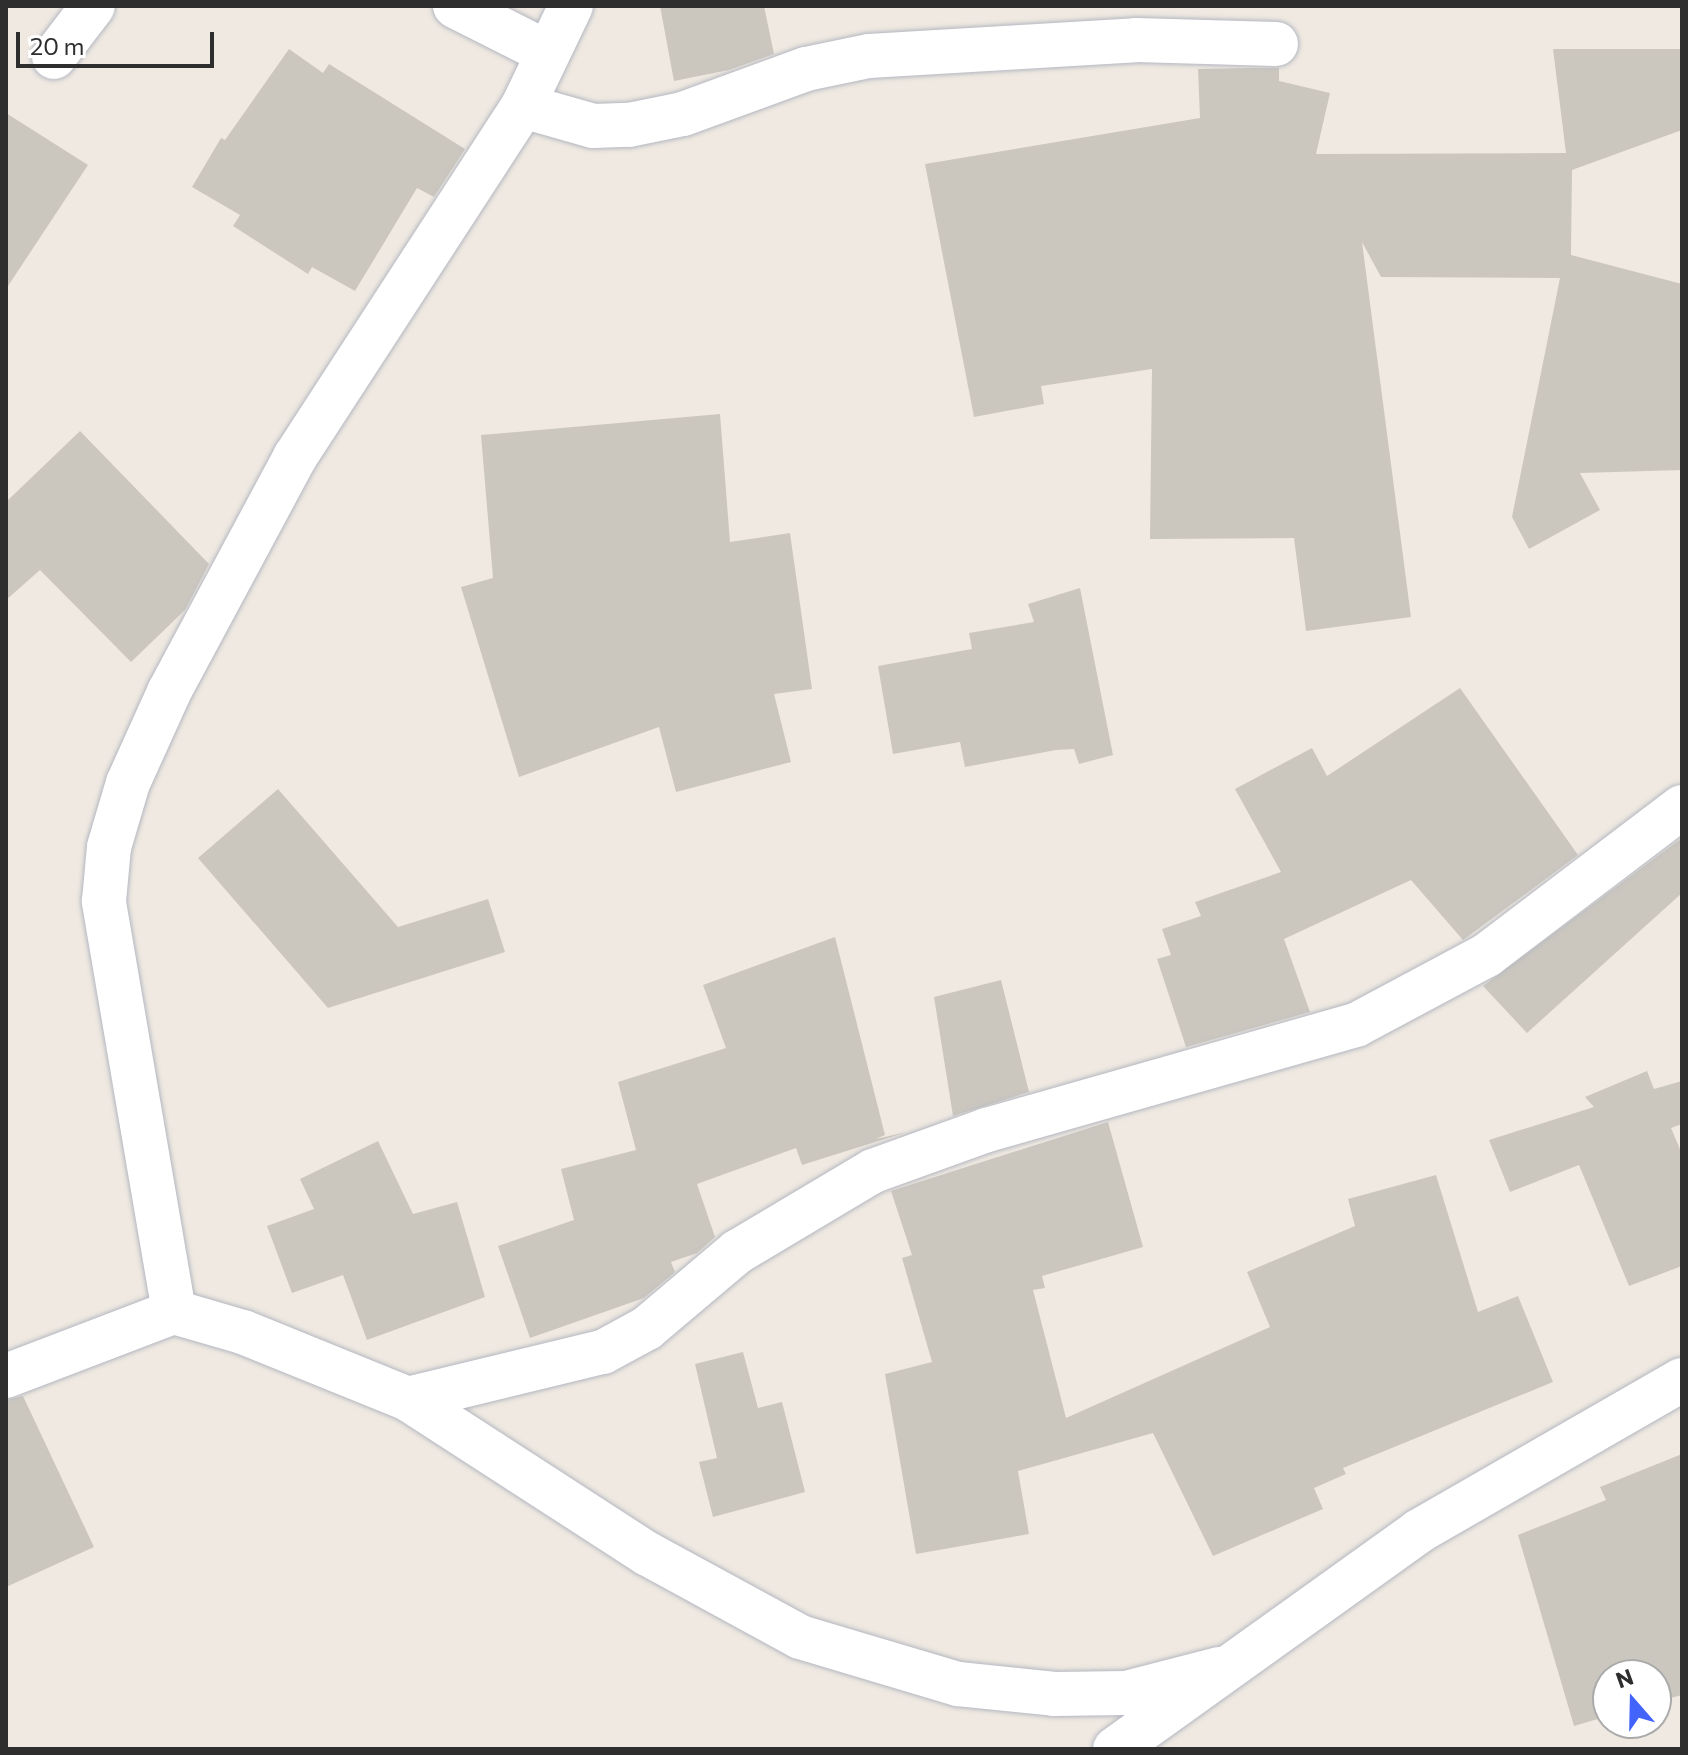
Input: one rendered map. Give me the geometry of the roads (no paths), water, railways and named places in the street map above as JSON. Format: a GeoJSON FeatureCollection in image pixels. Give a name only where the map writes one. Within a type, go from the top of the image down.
{"type":"FeatureCollection","features":[{"type":"Feature","properties":{"kind":"street"},"geometry":{"type":"LineString","coordinates":[[54,57],[93,6]]}},
{"type":"Feature","properties":{"kind":"street"},"geometry":{"type":"LineString","coordinates":[[455,6],[548,53]]}},
{"type":"Feature","properties":{"kind":"street"},"geometry":{"type":"LineString","coordinates":[[174,1312],[104,901],[109,847],[128,783],[169,692],[295,457],[523,106],[571,6]]}},
{"type":"Feature","properties":{"kind":"street"},"geometry":{"type":"LineString","coordinates":[[523,106],[593,126],[629,125],[683,114],[806,69],[869,56],[1136,40],[1276,44]]}},
{"type":"Feature","properties":{"kind":"street"},"geometry":{"type":"LineString","coordinates":[[408,1399],[603,1352],[647,1328],[737,1252],[873,1171],[987,1130],[1356,1025],[1487,955],[1682,807]]}},
{"type":"Feature","properties":{"kind":"street"},"geometry":{"type":"LineString","coordinates":[[6,1376],[174,1312],[243,1332],[408,1399],[648,1554],[800,1637],[958,1684],[1054,1694],[1126,1693],[1219,1669]]}},
{"type":"Feature","properties":{"kind":"street"},"geometry":{"type":"LineString","coordinates":[[1115,1749],[1219,1669],[1419,1531],[1682,1380]]}}]}
